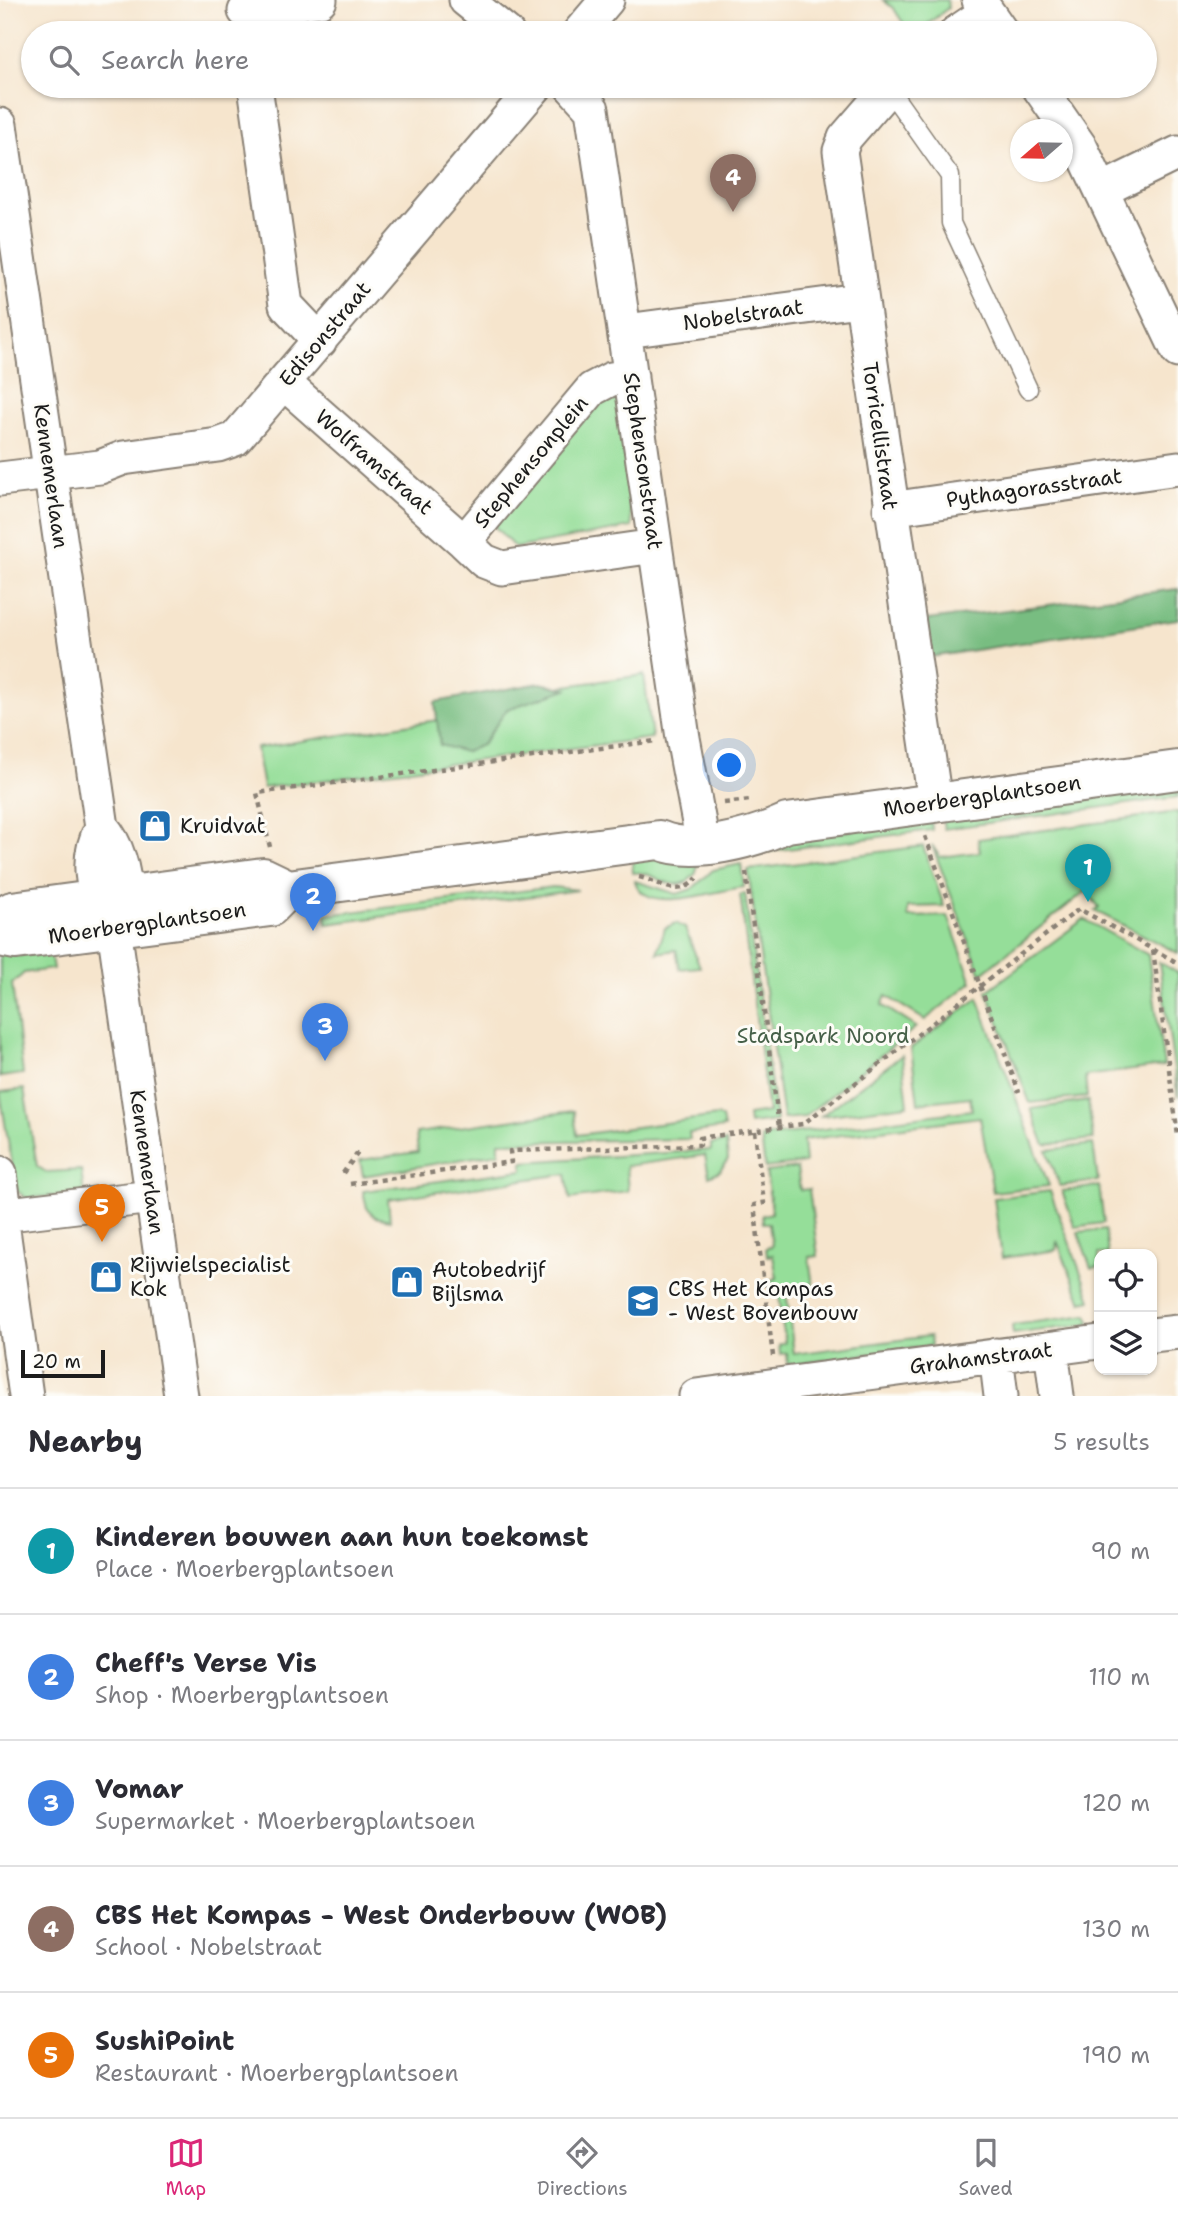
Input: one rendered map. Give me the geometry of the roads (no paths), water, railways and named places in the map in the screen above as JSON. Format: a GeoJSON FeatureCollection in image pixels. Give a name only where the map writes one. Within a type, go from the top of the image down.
{"type":"FeatureCollection","features":[{"type":"Feature","properties":{"kind":"street"},"geometry":{"type":"LineString","coordinates":[[245,15],[320,0]]}},
{"type":"Feature","properties":{"kind":"street"},"geometry":{"type":"LineString","coordinates":[[466,0],[491,21]]}},
{"type":"Feature","properties":{"kind":"street"},"geometry":{"type":"LineString","coordinates":[[589,21],[607,0]]}},
{"type":"Feature","properties":{"kind":"street"},"geometry":{"type":"LineString","coordinates":[[257,98],[286,305],[320,341]]}},
{"type":"Feature","properties":{"kind":"street","name":"Edisonstraat"},"geometry":{"type":"LineString","coordinates":[[0,480],[100,467],[123,458],[218,445],[235,439],[526,98]]}},
{"type":"Feature","properties":{"kind":"street","name":"Stephensonstraat"},"geometry":{"type":"LineString","coordinates":[[582,98],[592,108],[683,738],[700,833]]}},
{"type":"Feature","properties":{"kind":"street","name":"Torricellistraat"},"geometry":{"type":"LineString","coordinates":[[880,98],[845,138],[840,151],[930,819]]}},
{"type":"Feature","properties":{"kind":"street"},"geometry":{"type":"LineString","coordinates":[[1046,98],[1081,148],[1178,351]]}},
{"type":"Feature","properties":{"kind":"street","name":"Kennemerlaan"},"geometry":{"type":"LineString","coordinates":[[0,125],[102,827],[114,840],[111,907],[181,1396]]}},
{"type":"Feature","properties":{"kind":"street"},"geometry":{"type":"LineString","coordinates":[[1102,190],[1178,153]]}},
{"type":"Feature","properties":{"kind":"street","name":"Nobelstraat"},"geometry":{"type":"LineString","coordinates":[[626,331],[859,300]]}},
{"type":"Feature","properties":{"kind":"street","name":"Stephensonplein"},"geometry":{"type":"LineString","coordinates":[[631,376],[611,379],[592,389],[464,542],[484,561],[502,568],[655,546]]}},
{"type":"Feature","properties":{"kind":"street","name":"Wolframstraat"},"geometry":{"type":"LineString","coordinates":[[284,383],[464,542]]}},
{"type":"Feature","properties":{"kind":"street","name":"Pythagorasstraat"},"geometry":{"type":"LineString","coordinates":[[890,509],[1178,468]]}},
{"type":"Feature","properties":{"kind":"street","name":"Moerbergplantsoen"},"geometry":{"type":"LineString","coordinates":[[0,919],[12,911],[111,907],[270,907],[280,874],[659,840],[677,848],[700,833],[739,819],[756,837],[787,823],[930,819],[1178,770]]}},
{"type":"Feature","properties":{"kind":"street","name":"Moerbergplantsoen"},"geometry":{"type":"LineString","coordinates":[[0,937],[16,940],[111,907]]}},
{"type":"Feature","properties":{"kind":"street"},"geometry":{"type":"LineString","coordinates":[[0,1173],[3,1196],[1,1215],[26,1396]]}},
{"type":"Feature","properties":{"kind":"street"},"geometry":{"type":"LineString","coordinates":[[1,1215],[152,1197]]}},
{"type":"Feature","properties":{"kind":"street"},"geometry":{"type":"LineString","coordinates":[[1157,1334],[1178,1332]]}},
{"type":"Feature","properties":{"kind":"street","name":"Grahamstraat"},"geometry":{"type":"LineString","coordinates":[[696,1396],[1094,1343]]}},
{"type":"Feature","properties":{"kind":"street"},"geometry":{"type":"LineString","coordinates":[[1051,1349],[1057,1396]]}},
{"type":"Feature","properties":{"kind":"street"},"geometry":{"type":"LineString","coordinates":[[996,1356],[1001,1396]]}},
{"type":"Feature","properties":{"kind":"lane"},"geometry":{"type":"LineString","coordinates":[[897,98],[950,176],[951,223],[1028,389]]}},
{"type":"Feature","properties":{"kind":"place","name":"CBS Het Kompas - West Onderbouw (WOB)"},"geometry":{"type":"Point","coordinates":[733,212]}},
{"type":"Feature","properties":{"kind":"place","name":"Kruidvat"},"geometry":{"type":"Point","coordinates":[155,826]}},
{"type":"Feature","properties":{"kind":"place","name":"Kinderen bouwen aan hun toekomst"},"geometry":{"type":"Point","coordinates":[1088,902]}},
{"type":"Feature","properties":{"kind":"place","name":"Cheff's Verse Vis"},"geometry":{"type":"Point","coordinates":[313,931]}},
{"type":"Feature","properties":{"kind":"place","name":"Vomar"},"geometry":{"type":"Point","coordinates":[325,1061]}},
{"type":"Feature","properties":{"kind":"place","name":"SushiPoint"},"geometry":{"type":"Point","coordinates":[102,1242]}},
{"type":"Feature","properties":{"kind":"place","name":"Rijwielspecialist Kok"},"geometry":{"type":"Point","coordinates":[106,1277]}},
{"type":"Feature","properties":{"kind":"place","name":"Autobedrijf Bijlsma"},"geometry":{"type":"Point","coordinates":[407,1282]}},
{"type":"Feature","properties":{"kind":"place","name":"CBS Het Kompas - West Bovenbouw"},"geometry":{"type":"Point","coordinates":[643,1301]}},
{"type":"Feature","properties":{"kind":"park label","name":"Stadspark Noord"},"geometry":{"type":"Point","coordinates":[823,1036]}}]}
